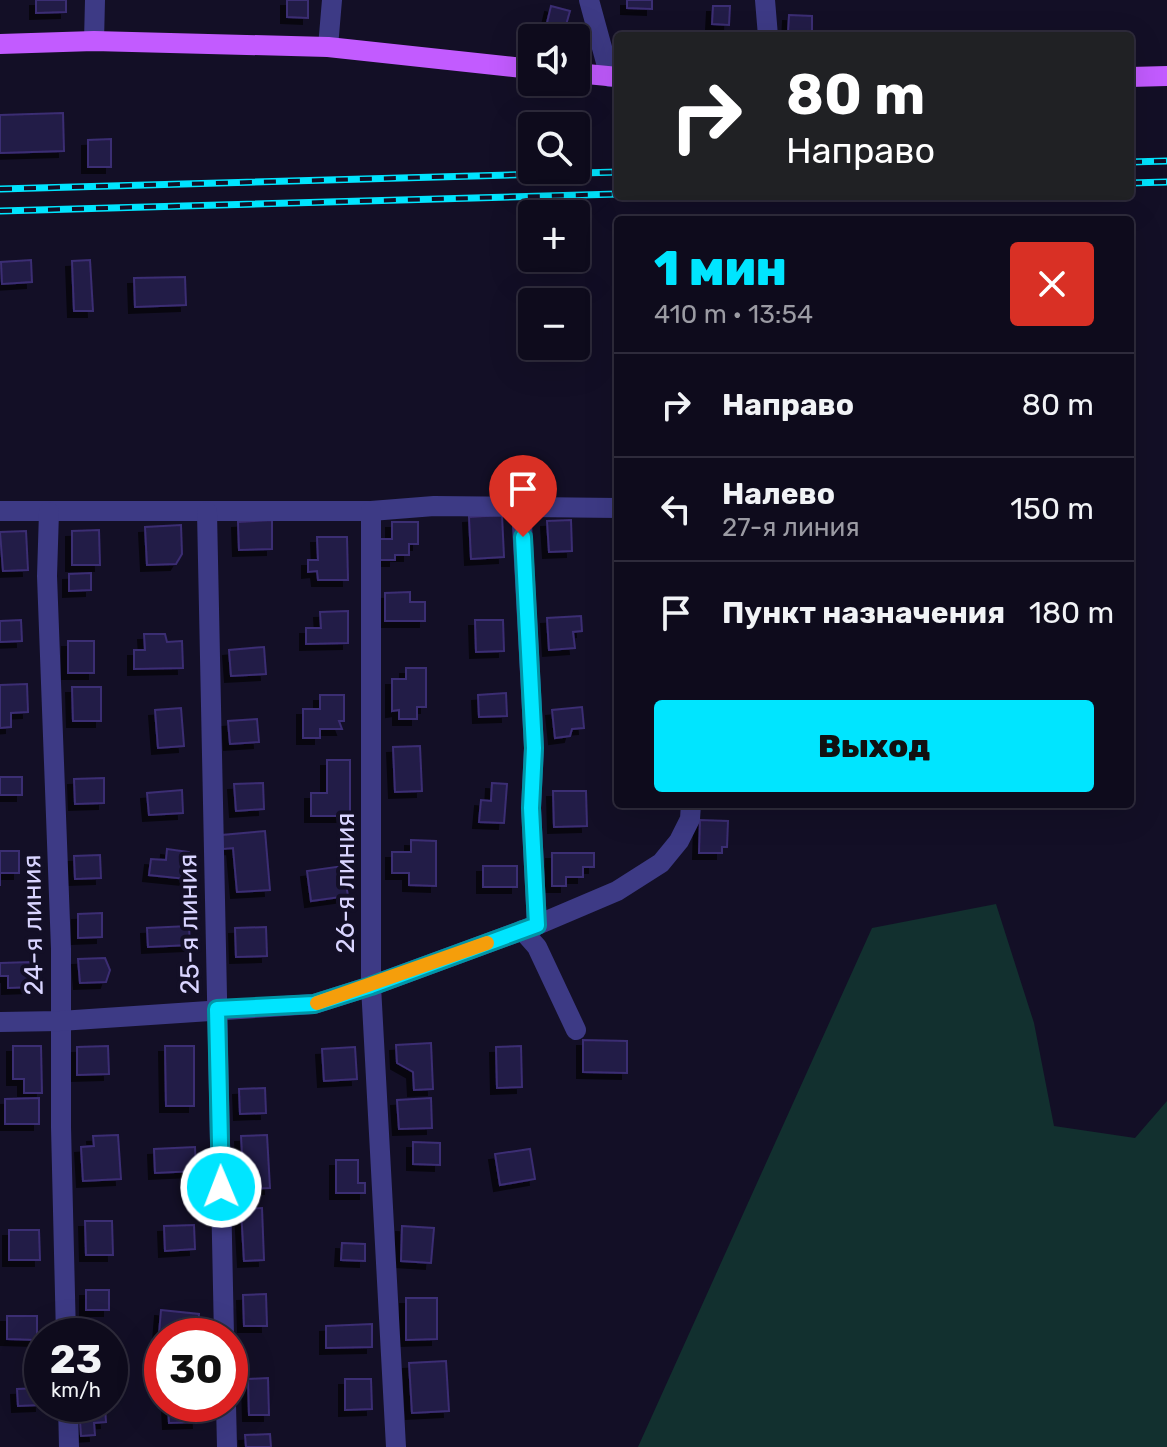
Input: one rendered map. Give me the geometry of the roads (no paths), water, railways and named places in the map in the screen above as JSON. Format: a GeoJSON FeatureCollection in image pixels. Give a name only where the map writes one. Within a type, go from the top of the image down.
{"type":"FeatureCollection","features":[{"type":"Feature","properties":{"kind":"main road"},"geometry":{"type":"LineString","coordinates":[[0,44],[94,41],[328,47],[518,67]]}},
{"type":"Feature","properties":{"kind":"main road"},"geometry":{"type":"LineString","coordinates":[[590,74],[614,77]]}},
{"type":"Feature","properties":{"kind":"main road"},"geometry":{"type":"LineString","coordinates":[[1134,77],[1167,76]]}},
{"type":"Feature","properties":{"kind":"street"},"geometry":{"type":"LineString","coordinates":[[94,41],[95,0]]}},
{"type":"Feature","properties":{"kind":"street"},"geometry":{"type":"LineString","coordinates":[[328,47],[332,0]]}},
{"type":"Feature","properties":{"kind":"street"},"geometry":{"type":"LineString","coordinates":[[589,0],[614,77]]}},
{"type":"Feature","properties":{"kind":"street"},"geometry":{"type":"LineString","coordinates":[[765,0],[768,32]]}},
{"type":"Feature","properties":{"kind":"street"},"geometry":{"type":"LineString","coordinates":[[0,511],[371,511],[434,506],[614,508]]}},
{"type":"Feature","properties":{"kind":"street"},"geometry":{"type":"LineString","coordinates":[[521,506],[534,748],[529,928],[576,1030]]}},
{"type":"Feature","properties":{"kind":"street","name":"26-я линия"},"geometry":{"type":"LineString","coordinates":[[371,511],[371,986],[396,1447]]}},
{"type":"Feature","properties":{"kind":"street","name":"24-я линия"},"geometry":{"type":"LineString","coordinates":[[49,512],[47,576],[61,949],[66,1318]]}},
{"type":"Feature","properties":{"kind":"street","name":"25-я линия"},"geometry":{"type":"LineString","coordinates":[[207,512],[224,1318]]}},
{"type":"Feature","properties":{"kind":"street"},"geometry":{"type":"LineString","coordinates":[[0,1022],[60,1021],[314,1004],[529,928],[617,891],[661,863],[679,841],[690,819],[691,808]]}},
{"type":"Feature","properties":{"kind":"street"},"geometry":{"type":"LineString","coordinates":[[68,1422],[69,1447]]}},
{"type":"Feature","properties":{"kind":"street"},"geometry":{"type":"LineString","coordinates":[[226,1422],[227,1447]]}},
{"type":"Feature","properties":{"kind":"railway"},"geometry":{"type":"LineString","coordinates":[[1134,162],[1167,161]]}},
{"type":"Feature","properties":{"kind":"railway"},"geometry":{"type":"LineString","coordinates":[[0,189],[614,172]]}},
{"type":"Feature","properties":{"kind":"railway"},"geometry":{"type":"LineString","coordinates":[[1134,183],[1167,182]]}},
{"type":"Feature","properties":{"kind":"railway"},"geometry":{"type":"LineString","coordinates":[[0,211],[614,194]]}}]}
